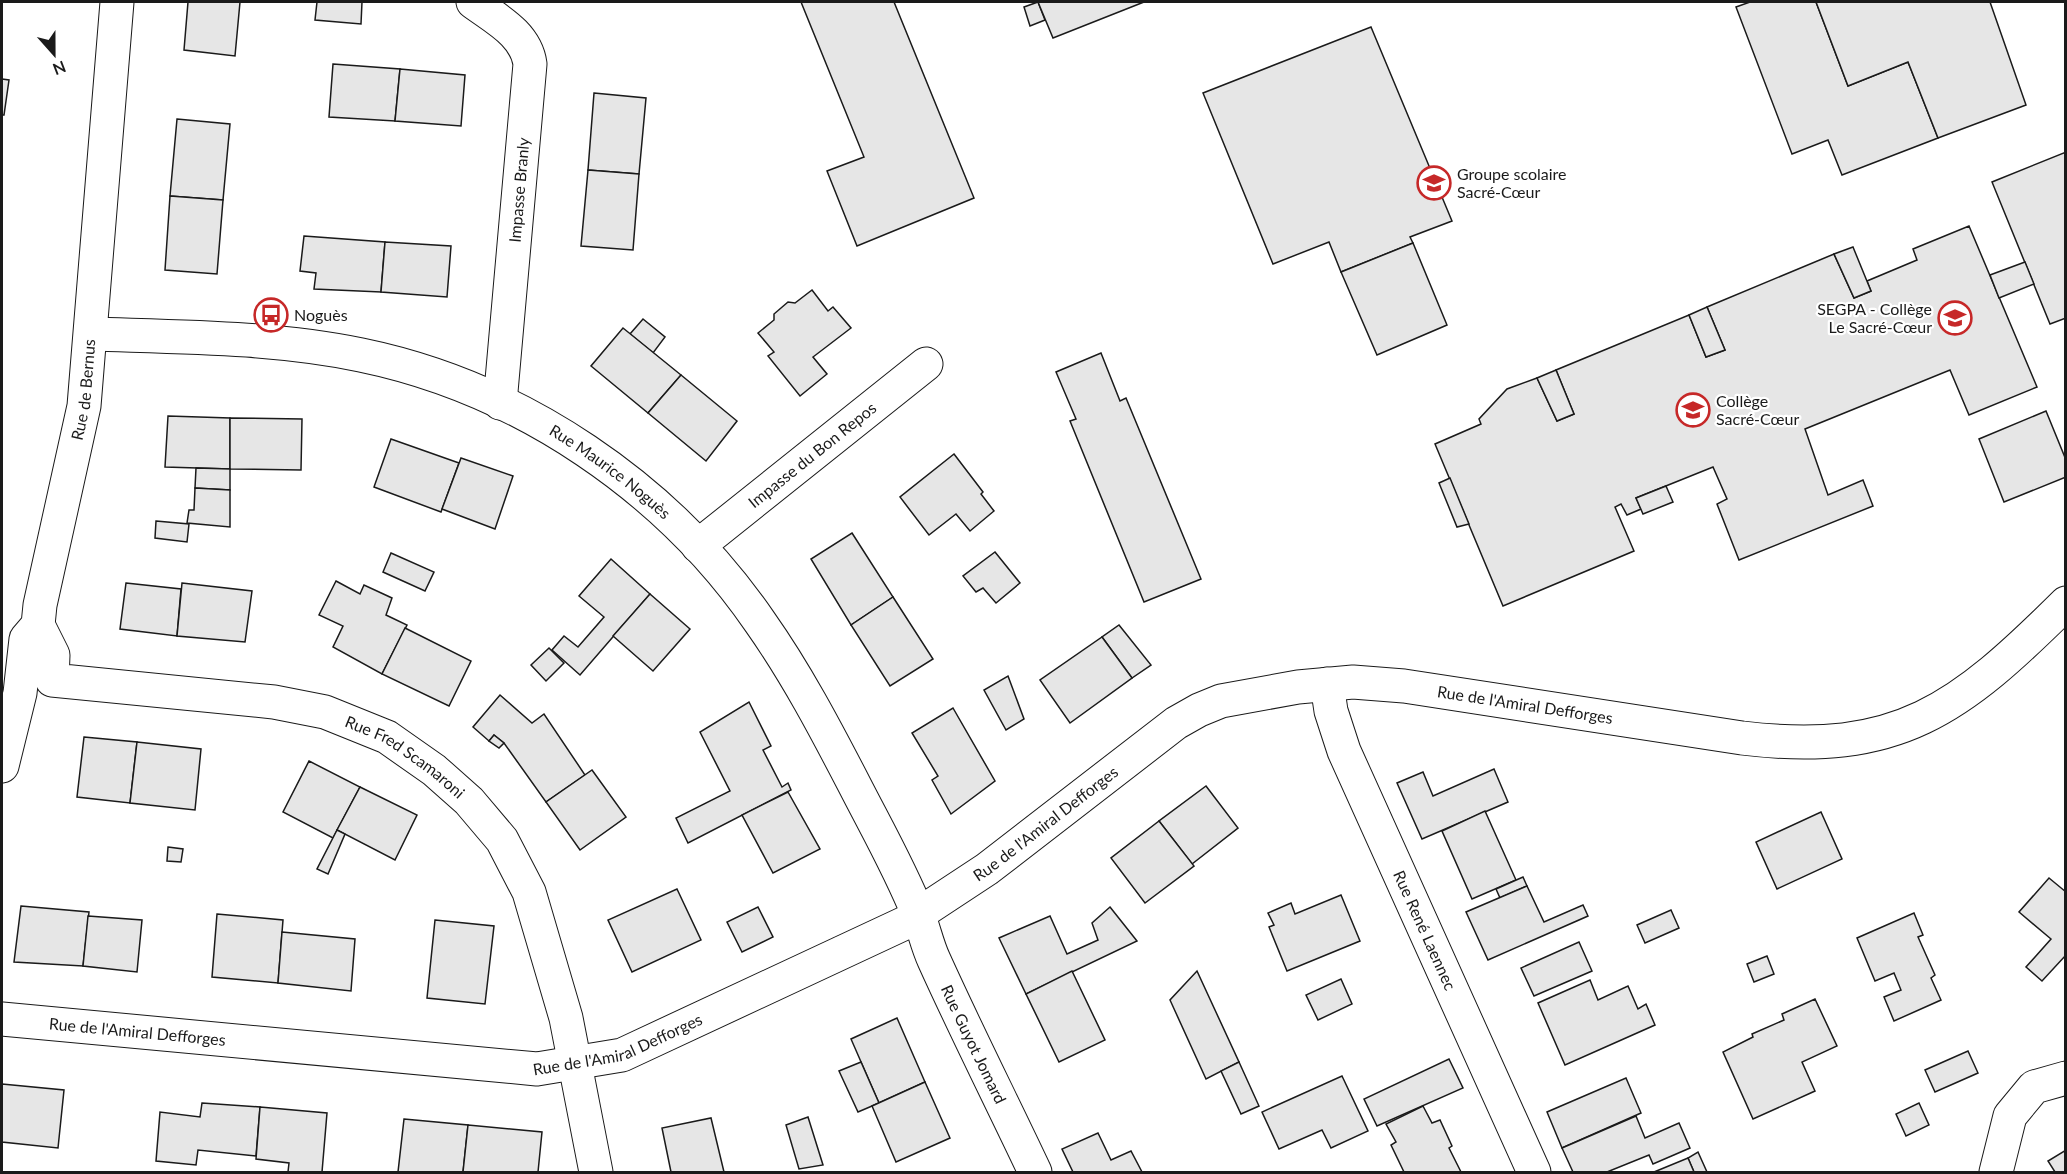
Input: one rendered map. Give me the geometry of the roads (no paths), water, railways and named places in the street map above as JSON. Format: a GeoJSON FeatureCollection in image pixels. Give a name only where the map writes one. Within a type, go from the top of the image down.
{"type":"FeatureCollection","features":[{"type":"Feature","properties":{"kind":"street","name":"Rue de Bernus"},"geometry":{"type":"LineString","coordinates":[[2,766],[21,693],[26,639],[38,625],[40,605],[84,406],[92,334],[117,2]]}},
{"type":"Feature","properties":{"kind":"street","name":"Impasse Branly"},"geometry":{"type":"LineString","coordinates":[[473,2],[520,38],[528,52],[530,64],[500,403]]}},
{"type":"Feature","properties":{"kind":"street","name":"Rue Maurice Noguès"},"geometry":{"type":"LineString","coordinates":[[92,334],[215,339],[315,347],[362,355],[453,381],[548,427],[600,459],[651,499],[698,546],[759,620],[796,678],[883,840],[918,914]]}},
{"type":"Feature","properties":{"kind":"street","name":"Impasse du Bon Repos"},"geometry":{"type":"LineString","coordinates":[[698,546],[926,364]]}},
{"type":"Feature","properties":{"kind":"street","name":"Rue de l'Amiral Defforges"},"geometry":{"type":"LineString","coordinates":[[2,1019],[537,1070],[576,1065],[622,1055],[847,951],[918,914],[987,869],[1176,723],[1221,701],[1353,682],[1404,687],[1786,744],[1826,743],[1869,737],[1902,727],[1939,710],[1978,685],[2066,603]]}},
{"type":"Feature","properties":{"kind":"street"},"geometry":{"type":"LineString","coordinates":[[21,693],[43,690],[52,680],[53,655],[38,625]]}},
{"type":"Feature","properties":{"kind":"street","name":"Rue Fred Scamaroni"},"geometry":{"type":"LineString","coordinates":[[52,680],[274,702],[325,712],[387,737],[434,770],[469,801],[502,840],[529,892],[564,1008],[596,1173]]}},
{"type":"Feature","properties":{"kind":"street","name":"Rue René Laennec"},"geometry":{"type":"LineString","coordinates":[[1327,684],[1331,711],[1344,751],[1534,1173]]}},
{"type":"Feature","properties":{"kind":"street","name":"Rue Guyot Jomard"},"geometry":{"type":"LineString","coordinates":[[918,914],[933,957],[1035,1173]]}},
{"type":"Feature","properties":{"kind":"street"},"geometry":{"type":"LineString","coordinates":[[1996,1173],[2010,1116],[2034,1087],[2066,1078]]}},
{"type":"Feature","properties":{"kind":"place","name":"Groupe scolaire Sacré-Cœur"},"geometry":{"type":"Point","coordinates":[1434,183]}},
{"type":"Feature","properties":{"kind":"place","name":"Noguès"},"geometry":{"type":"Point","coordinates":[271,315]}},
{"type":"Feature","properties":{"kind":"place","name":"SEGPA - Collège Le Sacré-Cœur"},"geometry":{"type":"Point","coordinates":[1955,318]}},
{"type":"Feature","properties":{"kind":"place","name":"Collège Sacré-Cœur"},"geometry":{"type":"Point","coordinates":[1693,410]}}]}
